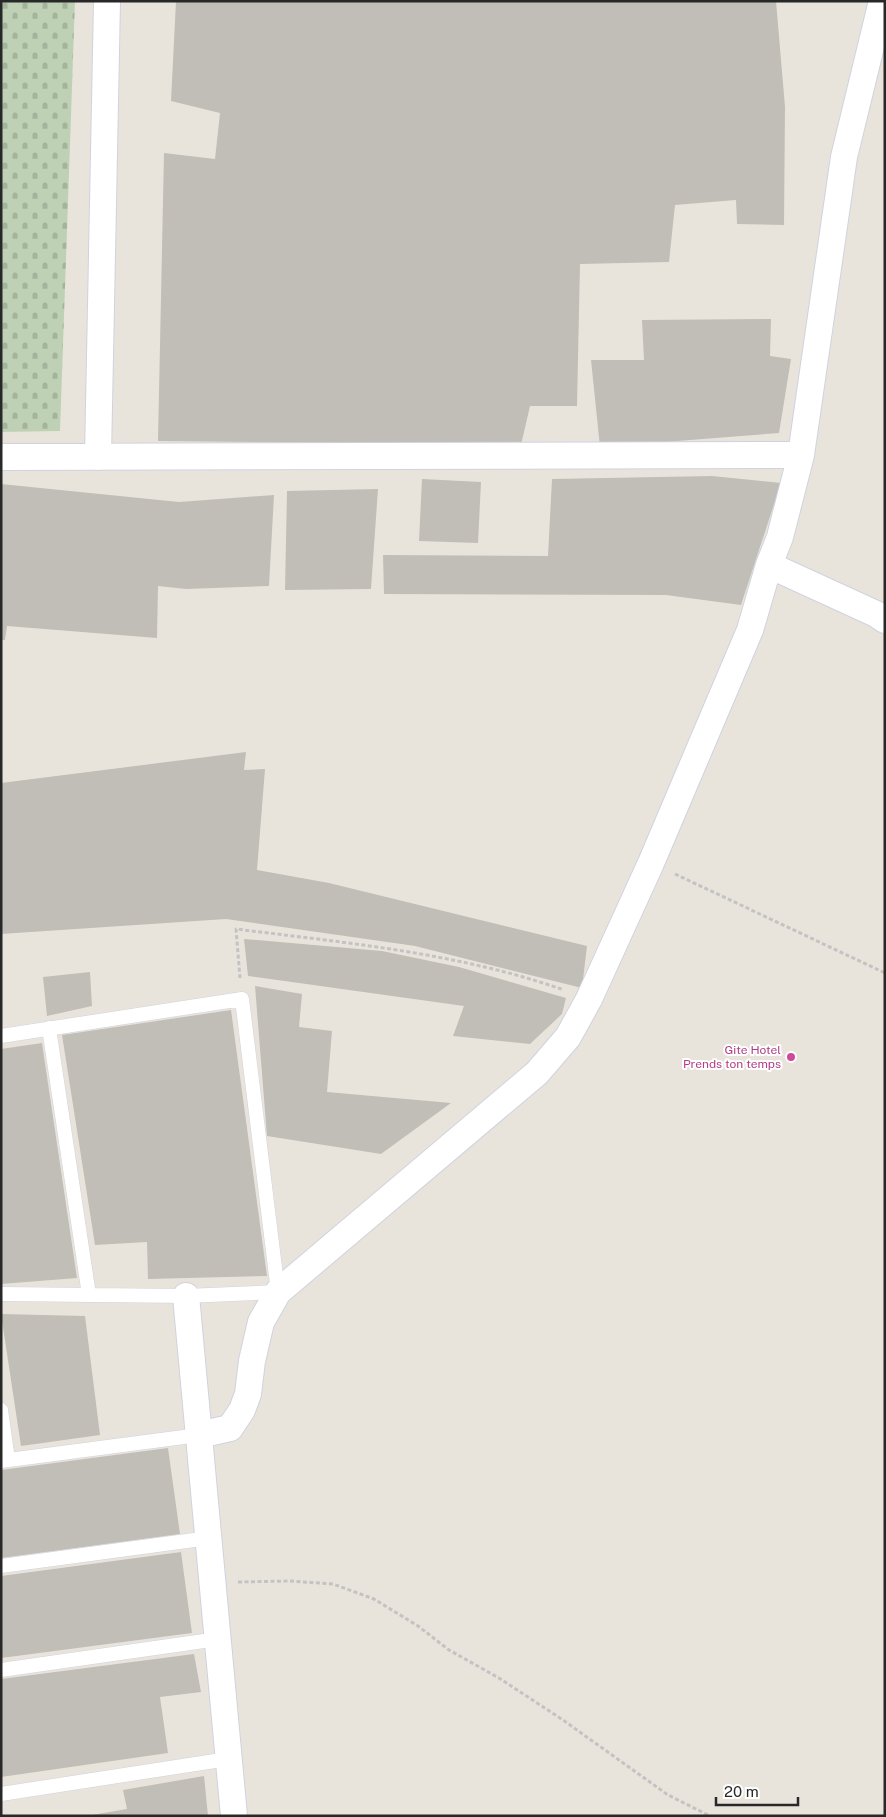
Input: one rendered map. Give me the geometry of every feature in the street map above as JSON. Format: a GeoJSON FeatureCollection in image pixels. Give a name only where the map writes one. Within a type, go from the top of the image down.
{"type":"FeatureCollection","features":[{"type":"Feature","properties":{"kind":"street"},"geometry":{"type":"LineString","coordinates":[[98,457],[106,1]]}},
{"type":"Feature","properties":{"kind":"street"},"geometry":{"type":"LineString","coordinates":[[199,1434],[230,1428],[242,1410],[248,1394],[252,1361],[262,1322],[278,1292],[537,1072],[568,1037],[589,999],[651,863],[750,630],[769,565],[780,537],[801,455],[844,157],[882,1]]}},
{"type":"Feature","properties":{"kind":"street"},"geometry":{"type":"LineString","coordinates":[[1,457],[801,455]]}},
{"type":"Feature","properties":{"kind":"street"},"geometry":{"type":"LineString","coordinates":[[769,565],[876,614],[885,620]]}},
{"type":"Feature","properties":{"kind":"street"},"geometry":{"type":"LineString","coordinates":[[186,1296],[234,1816]]}},
{"type":"Feature","properties":{"kind":"lane"},"geometry":{"type":"LineString","coordinates":[[1,1036],[242,999],[278,1292],[186,1296],[1,1294]]}},
{"type":"Feature","properties":{"kind":"lane"},"geometry":{"type":"LineString","coordinates":[[49,1028],[89,1295]]}},
{"type":"Feature","properties":{"kind":"lane"},"geometry":{"type":"LineString","coordinates":[[1,1410],[5,1460],[199,1434]]}},
{"type":"Feature","properties":{"kind":"lane"},"geometry":{"type":"LineString","coordinates":[[1,1566],[209,1538]]}},
{"type":"Feature","properties":{"kind":"lane"},"geometry":{"type":"LineString","coordinates":[[1,1670],[218,1640]]}},
{"type":"Feature","properties":{"kind":"lane"},"geometry":{"type":"LineString","coordinates":[[1,1794],[228,1759]]}},
{"type":"Feature","properties":{"kind":"path"},"geometry":{"type":"LineString","coordinates":[[651,863],[885,973]]}},
{"type":"Feature","properties":{"kind":"path"},"geometry":{"type":"LineString","coordinates":[[242,999],[236,929],[403,951],[478,966],[589,999]]}},
{"type":"Feature","properties":{"kind":"path"},"geometry":{"type":"LineString","coordinates":[[212,1583],[290,1581],[333,1584],[374,1599],[418,1626],[449,1650],[499,1678],[563,1720],[668,1795],[710,1816]]}},
{"type":"Feature","properties":{"kind":"green space"},"geometry":{"type":"Polygon","coordinates":[[[1,1],[75,1],[60,431],[1,432],[1,1]]]}},
{"type":"Feature","properties":{"kind":"building"},"geometry":{"type":"Polygon","coordinates":[[[176,1],[776,1],[785,107],[784,225],[737,224],[736,200],[675,205],[669,262],[580,264],[577,406],[530,406],[521,445],[158,441],[164,153],[215,159],[220,113],[171,101],[176,1]]]}},
{"type":"Feature","properties":{"kind":"building"},"geometry":{"type":"Polygon","coordinates":[[[771,319],[770,356],[791,359],[779,433],[600,447],[591,360],[644,360],[642,320],[771,319]]]}},
{"type":"Feature","properties":{"kind":"building"},"geometry":{"type":"Polygon","coordinates":[[[712,476],[781,483],[741,605],[666,595],[384,594],[383,555],[548,556],[552,479],[712,476]]]}},
{"type":"Feature","properties":{"kind":"building"},"geometry":{"type":"Polygon","coordinates":[[[422,479],[481,482],[478,543],[419,541],[422,479]]]}},
{"type":"Feature","properties":{"kind":"building"},"geometry":{"type":"Polygon","coordinates":[[[1,484],[179,502],[274,495],[269,586],[186,589],[158,586],[157,638],[7,626],[5,640],[1,640],[1,484]]]}},
{"type":"Feature","properties":{"kind":"building"},"geometry":{"type":"Polygon","coordinates":[[[378,489],[371,589],[285,590],[287,491],[378,489]]]}},
{"type":"Feature","properties":{"kind":"building"},"geometry":{"type":"Polygon","coordinates":[[[246,752],[244,770],[265,769],[257,870],[329,883],[587,946],[582,988],[415,946],[226,919],[1,934],[1,783],[246,752]]]}},
{"type":"Feature","properties":{"kind":"building"},"geometry":{"type":"Polygon","coordinates":[[[244,939],[382,951],[459,967],[566,998],[562,1014],[530,1044],[453,1036],[464,1006],[248,976],[244,939]]]}},
{"type":"Feature","properties":{"kind":"building"},"geometry":{"type":"Polygon","coordinates":[[[90,972],[92,1006],[47,1016],[43,977],[90,972]]]}},
{"type":"Feature","properties":{"kind":"building"},"geometry":{"type":"Polygon","coordinates":[[[255,986],[302,994],[299,1027],[332,1031],[327,1092],[451,1103],[381,1154],[267,1136],[255,986]]]}},
{"type":"Feature","properties":{"kind":"building"},"geometry":{"type":"Polygon","coordinates":[[[231,1010],[267,1276],[148,1279],[147,1242],[95,1245],[62,1035],[231,1010]]]}},
{"type":"Feature","properties":{"kind":"building"},"geometry":{"type":"Polygon","coordinates":[[[42,1043],[77,1278],[1,1284],[1,1049],[42,1043]]]}},
{"type":"Feature","properties":{"kind":"building"},"geometry":{"type":"Polygon","coordinates":[[[1,1314],[85,1316],[100,1435],[21,1446],[1,1314]]]}},
{"type":"Feature","properties":{"kind":"building"},"geometry":{"type":"Polygon","coordinates":[[[168,1448],[180,1534],[1,1558],[1,1470],[168,1448]]]}},
{"type":"Feature","properties":{"kind":"building"},"geometry":{"type":"Polygon","coordinates":[[[181,1552],[192,1633],[1,1658],[1,1576],[181,1552]]]}},
{"type":"Feature","properties":{"kind":"building"},"geometry":{"type":"Polygon","coordinates":[[[194,1654],[201,1692],[160,1697],[168,1753],[1,1777],[1,1679],[194,1654]]]}},
{"type":"Feature","properties":{"kind":"building"},"geometry":{"type":"Polygon","coordinates":[[[204,1776],[208,1816],[86,1816],[127,1809],[123,1790],[204,1776]]]}},
{"type":"Feature","properties":{"kind":"place","name":"Gite Hotel Prends ton temps"},"geometry":{"type":"Point","coordinates":[791,1057]}}]}
